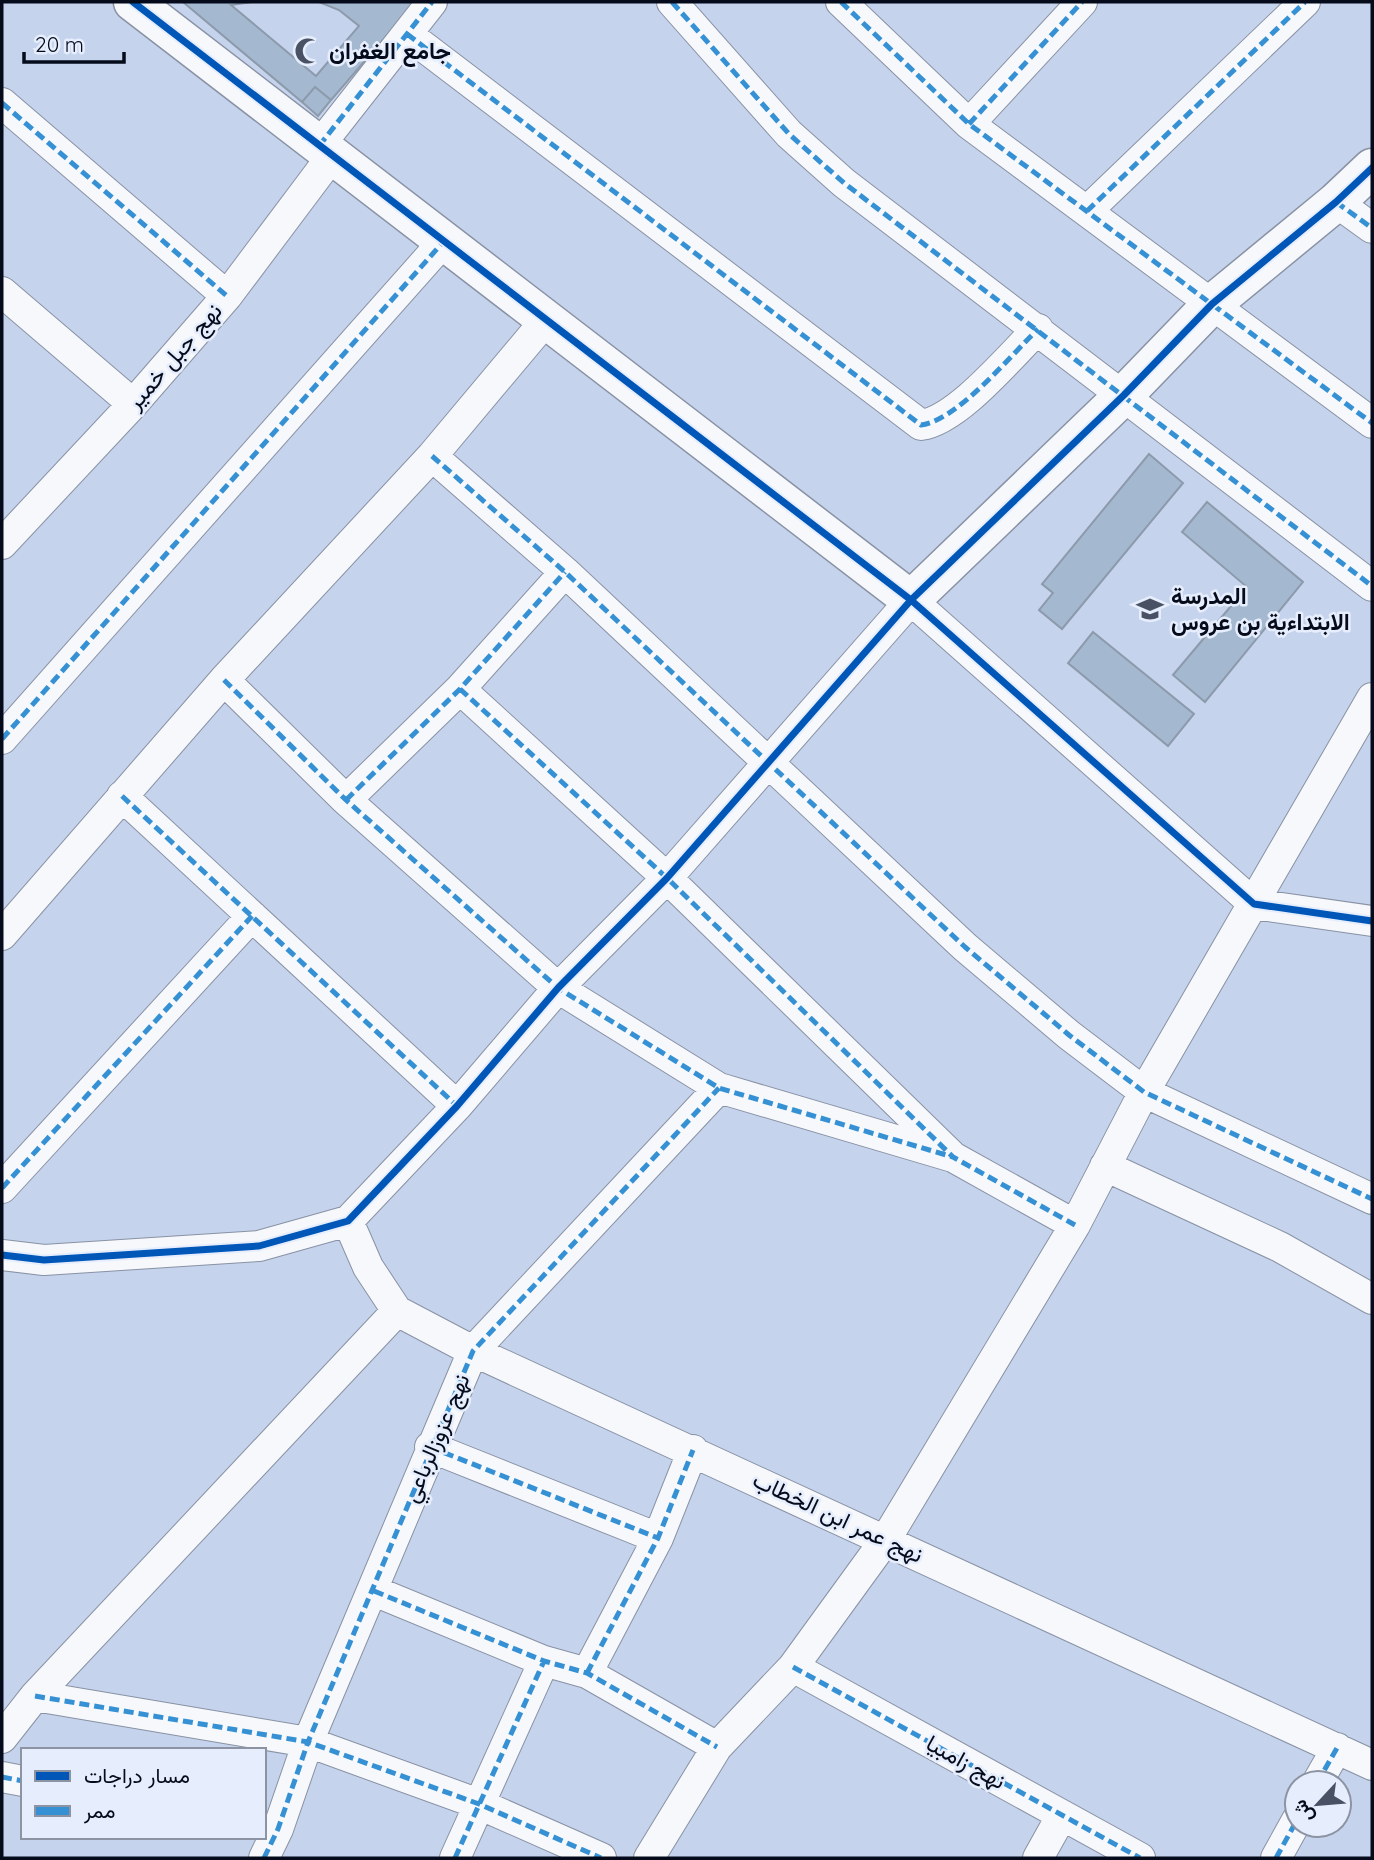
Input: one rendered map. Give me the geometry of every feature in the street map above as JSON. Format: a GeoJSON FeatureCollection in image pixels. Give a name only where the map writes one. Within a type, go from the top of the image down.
{"type":"FeatureCollection","features":[{"type":"Feature","properties":{"kind":"street"},"geometry":{"type":"LineString","coordinates":[[133,2],[911,600],[1254,904],[1372,921]]}},
{"type":"Feature","properties":{"kind":"street","name":"نهج جبل خمير"},"geometry":{"type":"LineString","coordinates":[[2,544],[133,404],[227,296],[407,34],[432,2]]}},
{"type":"Feature","properties":{"kind":"street"},"geometry":{"type":"LineString","coordinates":[[671,2],[789,134],[835,175],[1372,586]]}},
{"type":"Feature","properties":{"kind":"street"},"geometry":{"type":"LineString","coordinates":[[841,2],[969,124],[1372,424]]}},
{"type":"Feature","properties":{"kind":"street"},"geometry":{"type":"LineString","coordinates":[[969,124],[1082,2]]}},
{"type":"Feature","properties":{"kind":"street"},"geometry":{"type":"LineString","coordinates":[[1087,211],[1305,2]]}},
{"type":"Feature","properties":{"kind":"street"},"geometry":{"type":"LineString","coordinates":[[407,34],[921,425],[935,423],[956,408],[1038,329]]}},
{"type":"Feature","properties":{"kind":"street"},"geometry":{"type":"LineString","coordinates":[[2,103],[227,296]]}},
{"type":"Feature","properties":{"kind":"street"},"geometry":{"type":"LineString","coordinates":[[2,1255],[44,1260],[259,1246],[348,1221],[457,1106],[558,988],[667,878],[911,600],[1124,395],[1212,304],[1336,202],[1372,168]]}},
{"type":"Feature","properties":{"kind":"street"},"geometry":{"type":"LineString","coordinates":[[1336,202],[1372,228]]}},
{"type":"Feature","properties":{"kind":"street"},"geometry":{"type":"LineString","coordinates":[[2,740],[444,241]]}},
{"type":"Feature","properties":{"kind":"street"},"geometry":{"type":"LineString","coordinates":[[2,292],[133,404]]}},
{"type":"Feature","properties":{"kind":"street"},"geometry":{"type":"LineString","coordinates":[[2,935],[224,680],[432,456],[546,320]]}},
{"type":"Feature","properties":{"kind":"street"},"geometry":{"type":"LineString","coordinates":[[432,456],[565,572],[965,947],[1069,1035],[1144,1092],[1372,1199]]}},
{"type":"Feature","properties":{"kind":"street"},"geometry":{"type":"LineString","coordinates":[[346,800],[460,689],[565,572]]}},
{"type":"Feature","properties":{"kind":"street"},"geometry":{"type":"LineString","coordinates":[[224,680],[346,800],[558,988],[719,1088],[953,1157],[1075,1225]]}},
{"type":"Feature","properties":{"kind":"street"},"geometry":{"type":"LineString","coordinates":[[460,689],[667,878],[953,1157]]}},
{"type":"Feature","properties":{"kind":"street"},"geometry":{"type":"LineString","coordinates":[[649,1858],[717,1747],[793,1667],[886,1539],[1075,1225],[1144,1092],[1372,698]]}},
{"type":"Feature","properties":{"kind":"street"},"geometry":{"type":"LineString","coordinates":[[122,796],[457,1106]]}},
{"type":"Feature","properties":{"kind":"street"},"geometry":{"type":"LineString","coordinates":[[2,1188],[252,916]]}},
{"type":"Feature","properties":{"kind":"street","name":"نهج عزوزالرباعي"},"geometry":{"type":"LineString","coordinates":[[264,1858],[271,1828],[374,1591],[430,1447],[473,1351],[719,1088]]}},
{"type":"Feature","properties":{"kind":"street"},"geometry":{"type":"LineString","coordinates":[[1105,1166],[1280,1247],[1372,1299]]}},
{"type":"Feature","properties":{"kind":"street","name":"نهج عمر ابن الخطاب"},"geometry":{"type":"LineString","coordinates":[[348,1221],[368,1267],[397,1311],[473,1351],[693,1450],[1372,1765]]}},
{"type":"Feature","properties":{"kind":"street"},"geometry":{"type":"LineString","coordinates":[[2,1738],[35,1696],[397,1311]]}},
{"type":"Feature","properties":{"kind":"street"},"geometry":{"type":"LineString","coordinates":[[430,1447],[658,1538]]}},
{"type":"Feature","properties":{"kind":"street"},"geometry":{"type":"LineString","coordinates":[[587,1672],[658,1538],[693,1450]]}},
{"type":"Feature","properties":{"kind":"street"},"geometry":{"type":"LineString","coordinates":[[374,1591],[544,1661],[587,1672],[717,1747]]}},
{"type":"Feature","properties":{"kind":"street"},"geometry":{"type":"LineString","coordinates":[[455,1858],[544,1661]]}},
{"type":"Feature","properties":{"kind":"street","name":"نهج زامبيا"},"geometry":{"type":"LineString","coordinates":[[793,1667],[1140,1858]]}},
{"type":"Feature","properties":{"kind":"street"},"geometry":{"type":"LineString","coordinates":[[35,1696],[308,1742],[479,1804],[601,1858]]}},
{"type":"Feature","properties":{"kind":"street"},"geometry":{"type":"LineString","coordinates":[[1325,1769],[1336,1748]]}},
{"type":"Feature","properties":{"kind":"street"},"geometry":{"type":"LineString","coordinates":[[2,1777],[21,1781]]}},
{"type":"Feature","properties":{"kind":"street"},"geometry":{"type":"LineString","coordinates":[[1038,1858],[1062,1815]]}},
{"type":"Feature","properties":{"kind":"street"},"geometry":{"type":"LineString","coordinates":[[1276,1858],[1286,1839]]}},
{"type":"Feature","properties":{"kind":"building"},"geometry":{"type":"Polygon","coordinates":[[[183,2],[252,2],[231,5],[316,76],[359,26],[339,10],[319,2],[416,2],[331,100],[315,87],[302,102],[183,2]]]}},
{"type":"Feature","properties":{"kind":"building"},"geometry":{"type":"Polygon","coordinates":[[[315,87],[331,100],[318,116],[302,102],[315,87]]]}},
{"type":"Feature","properties":{"kind":"building"},"geometry":{"type":"Polygon","coordinates":[[[1149,454],[1183,483],[1062,629],[1039,610],[1053,593],[1042,584],[1149,454]]]}},
{"type":"Feature","properties":{"kind":"building"},"geometry":{"type":"Polygon","coordinates":[[[1207,502],[1303,582],[1205,702],[1173,675],[1247,587],[1182,532],[1207,502]]]}},
{"type":"Feature","properties":{"kind":"building"},"geometry":{"type":"Polygon","coordinates":[[[1093,632],[1194,714],[1168,746],[1068,663],[1093,632]]]}},
{"type":"Feature","properties":{"kind":"marked path"},"geometry":{"type":"LineString","coordinates":[[319,146],[432,2]]}},
{"type":"Feature","properties":{"kind":"marked path"},"geometry":{"type":"LineString","coordinates":[[672,2],[789,134],[844,183],[1372,586]]}},
{"type":"Feature","properties":{"kind":"marked path"},"geometry":{"type":"LineString","coordinates":[[841,2],[969,124],[1372,423]]}},
{"type":"Feature","properties":{"kind":"marked path"},"geometry":{"type":"LineString","coordinates":[[969,124],[1082,2]]}},
{"type":"Feature","properties":{"kind":"marked path"},"geometry":{"type":"LineString","coordinates":[[1087,211],[1305,2]]}},
{"type":"Feature","properties":{"kind":"marked path"},"geometry":{"type":"LineString","coordinates":[[407,34],[921,425],[936,421],[967,400],[1038,329]]}},
{"type":"Feature","properties":{"kind":"marked path"},"geometry":{"type":"LineString","coordinates":[[2,103],[227,296]]}},
{"type":"Feature","properties":{"kind":"marked path"},"geometry":{"type":"LineString","coordinates":[[1336,202],[1372,228]]}},
{"type":"Feature","properties":{"kind":"marked path"},"geometry":{"type":"LineString","coordinates":[[2,739],[444,241]]}},
{"type":"Feature","properties":{"kind":"marked path"},"geometry":{"type":"LineString","coordinates":[[432,456],[565,572],[965,947],[1069,1035],[1144,1092],[1372,1199]]}},
{"type":"Feature","properties":{"kind":"marked path"},"geometry":{"type":"LineString","coordinates":[[346,800],[460,689],[565,572]]}},
{"type":"Feature","properties":{"kind":"marked path"},"geometry":{"type":"LineString","coordinates":[[224,680],[346,800],[558,988],[719,1088],[953,1157]]}},
{"type":"Feature","properties":{"kind":"marked path"},"geometry":{"type":"LineString","coordinates":[[460,689],[667,878],[953,1157],[1075,1225]]}},
{"type":"Feature","properties":{"kind":"marked path"},"geometry":{"type":"LineString","coordinates":[[122,796],[457,1106]]}},
{"type":"Feature","properties":{"kind":"marked path"},"geometry":{"type":"LineString","coordinates":[[2,1188],[252,916]]}},
{"type":"Feature","properties":{"kind":"marked path"},"geometry":{"type":"LineString","coordinates":[[264,1858],[278,1829],[308,1742],[473,1351],[719,1088]]}},
{"type":"Feature","properties":{"kind":"marked path"},"geometry":{"type":"LineString","coordinates":[[430,1447],[658,1538]]}},
{"type":"Feature","properties":{"kind":"marked path"},"geometry":{"type":"LineString","coordinates":[[587,1673],[658,1538],[693,1450]]}},
{"type":"Feature","properties":{"kind":"marked path"},"geometry":{"type":"LineString","coordinates":[[374,1591],[544,1661],[587,1673],[717,1747]]}},
{"type":"Feature","properties":{"kind":"marked path"},"geometry":{"type":"LineString","coordinates":[[455,1858],[544,1661]]}},
{"type":"Feature","properties":{"kind":"marked path"},"geometry":{"type":"LineString","coordinates":[[793,1667],[1140,1858]]}},
{"type":"Feature","properties":{"kind":"marked path"},"geometry":{"type":"LineString","coordinates":[[35,1696],[308,1742],[479,1804],[601,1858]]}},
{"type":"Feature","properties":{"kind":"marked path"},"geometry":{"type":"LineString","coordinates":[[1325,1769],[1337,1748]]}},
{"type":"Feature","properties":{"kind":"marked path"},"geometry":{"type":"LineString","coordinates":[[2,1777],[21,1781]]}},
{"type":"Feature","properties":{"kind":"marked path"},"geometry":{"type":"LineString","coordinates":[[1276,1858],[1286,1839]]}},
{"type":"Feature","properties":{"kind":"cycle path"},"geometry":{"type":"LineString","coordinates":[[133,2],[911,600],[1254,904],[1372,921]]}},
{"type":"Feature","properties":{"kind":"cycle path"},"geometry":{"type":"LineString","coordinates":[[2,1255],[44,1260],[259,1246],[348,1221],[457,1106],[558,988],[667,878],[911,600],[1124,395],[1212,304],[1336,202],[1372,168]]}},
{"type":"Feature","properties":{"kind":"place","name":"جامع الغفران"},"geometry":{"type":"Point","coordinates":[308,51]}},
{"type":"Feature","properties":{"kind":"place","name":"المدرسة الابتداءية بن عروس"},"geometry":{"type":"Point","coordinates":[1150,609]}}]}
